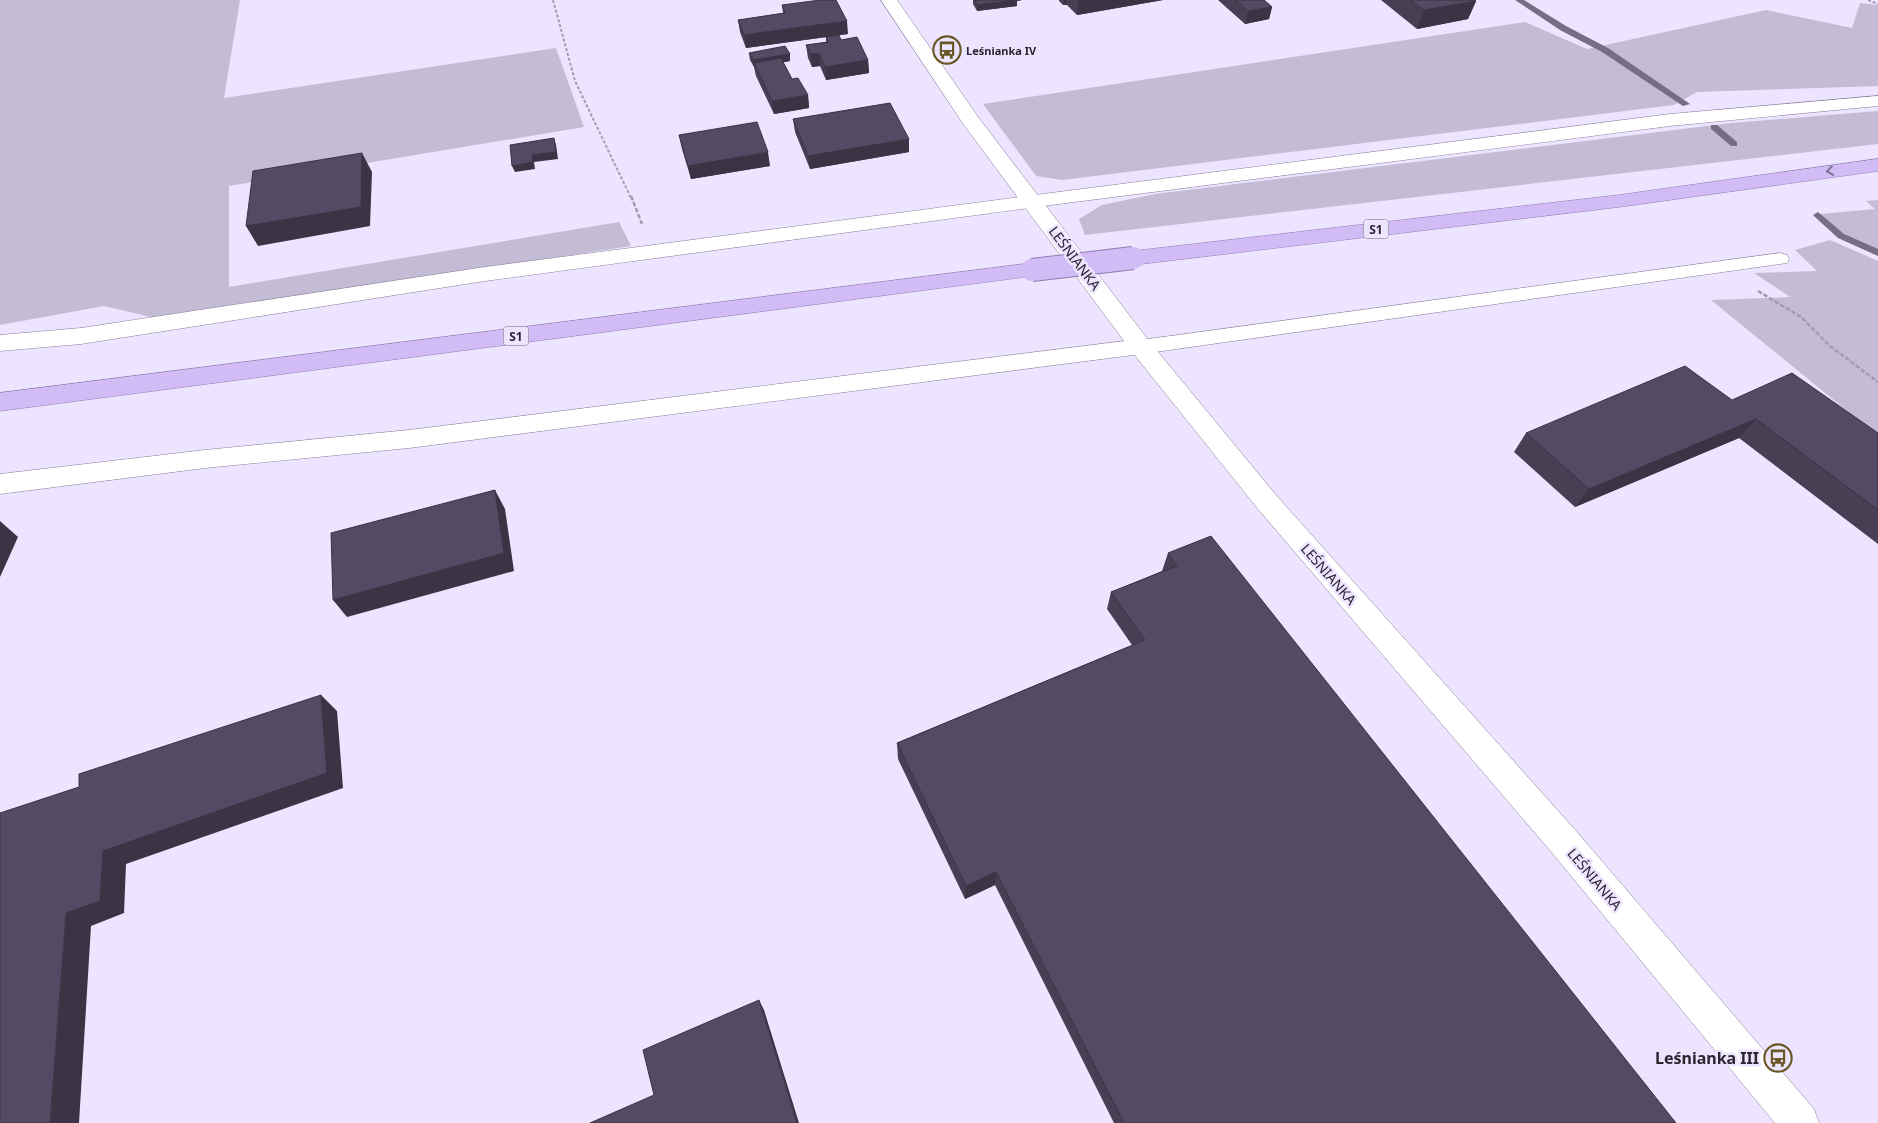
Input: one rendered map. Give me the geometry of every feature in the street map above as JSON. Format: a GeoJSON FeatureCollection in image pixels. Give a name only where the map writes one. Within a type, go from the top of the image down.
{"type":"FeatureCollection","features":[{"type":"Feature","properties":{"kind":"highway","name":"S1"},"geometry":{"type":"LineString","coordinates":[[0,402],[1032,270],[1619,201],[1878,165]]}},
{"type":"Feature","properties":{"kind":"highway","name":"S1"},"geometry":{"type":"LineString","coordinates":[[1619,201],[1878,183]]}},
{"type":"Feature","properties":{"kind":"street","name":"LEŚNIANKA"},"geometry":{"type":"LineString","coordinates":[[889,0],[971,122],[1141,347],[1266,502],[1565,843],[1800,1123]]}},
{"type":"Feature","properties":{"kind":"street"},"geometry":{"type":"LineString","coordinates":[[0,343],[81,336],[485,274],[1032,201],[1670,120],[1878,102]]}},
{"type":"Feature","properties":{"kind":"street"},"geometry":{"type":"LineString","coordinates":[[0,484],[205,459],[419,438],[1141,347]]}},
{"type":"Feature","properties":{"kind":"lane"},"geometry":{"type":"LineString","coordinates":[[1141,347],[1780,259]]}},
{"type":"Feature","properties":{"kind":"path"},"geometry":{"type":"LineString","coordinates":[[553,0],[568,62],[580,92],[634,201],[652,252]]}},
{"type":"Feature","properties":{"kind":"path"},"geometry":{"type":"LineString","coordinates":[[1868,0],[1878,4]]}},
{"type":"Feature","properties":{"kind":"path"},"geometry":{"type":"LineString","coordinates":[[1710,268],[1745,283],[1801,317],[1830,346],[1878,382]]}},
{"type":"Feature","properties":{"kind":"shaded area"},"geometry":{"type":"Polygon","coordinates":[[[0,0],[240,0],[224,98],[556,48],[584,127],[229,186],[229,287],[619,222],[631,246],[155,318],[104,306],[0,325],[0,0]]]}},
{"type":"Feature","properties":{"kind":"shaded area"},"geometry":{"type":"Polygon","coordinates":[[[1860,3],[1878,5],[1878,86],[1697,92],[1674,105],[1062,180],[1036,176],[983,104],[1525,22],[1587,49],[1766,10],[1852,28],[1860,3]]]}},
{"type":"Feature","properties":{"kind":"shaded area"},"geometry":{"type":"Polygon","coordinates":[[[1878,111],[1878,144],[1085,235],[1079,219],[1102,205],[1155,194],[1731,123],[1878,111]]]}},
{"type":"Feature","properties":{"kind":"shaded area"},"geometry":{"type":"Polygon","coordinates":[[[1878,200],[1878,251],[1842,235],[1820,214],[1875,209],[1866,201],[1878,200]]]}},
{"type":"Feature","properties":{"kind":"shaded area"},"geometry":{"type":"Polygon","coordinates":[[[1830,240],[1878,261],[1878,436],[1711,300],[1790,297],[1754,273],[1817,271],[1795,250],[1830,240]]]}},
{"type":"Feature","properties":{"kind":"building"},"geometry":{"type":"Polygon","coordinates":[[[836,0],[847,21],[744,35],[738,20],[785,13],[782,5],[836,0]]]}},
{"type":"Feature","properties":{"kind":"building"},"geometry":{"type":"Polygon","coordinates":[[[975,0],[1016,0],[977,5],[975,0]]]}},
{"type":"Feature","properties":{"kind":"building"},"geometry":{"type":"Polygon","coordinates":[[[1235,0],[1264,0],[1272,7],[1248,11],[1235,0]]]}},
{"type":"Feature","properties":{"kind":"building"},"geometry":{"type":"Polygon","coordinates":[[[1410,0],[1474,0],[1476,1],[1424,10],[1410,0]]]}},
{"type":"Feature","properties":{"kind":"building"},"geometry":{"type":"Polygon","coordinates":[[[839,35],[841,40],[857,37],[868,60],[825,67],[819,53],[811,54],[806,45],[828,42],[826,37],[839,35]]]}},
{"type":"Feature","properties":{"kind":"building"},"geometry":{"type":"Polygon","coordinates":[[[785,46],[790,54],[753,60],[749,53],[785,46]]]}},
{"type":"Feature","properties":{"kind":"building"},"geometry":{"type":"Polygon","coordinates":[[[781,58],[792,79],[798,78],[808,95],[772,101],[754,63],[781,58]]]}},
{"type":"Feature","properties":{"kind":"building"},"geometry":{"type":"Polygon","coordinates":[[[890,103],[909,139],[808,156],[793,119],[890,103]]]}},
{"type":"Feature","properties":{"kind":"building"},"geometry":{"type":"Polygon","coordinates":[[[757,122],[768,152],[688,166],[679,135],[757,122]]]}},
{"type":"Feature","properties":{"kind":"building"},"geometry":{"type":"Polygon","coordinates":[[[554,138],[556,152],[532,155],[533,162],[512,166],[510,145],[554,138]]]}},
{"type":"Feature","properties":{"kind":"building"},"geometry":{"type":"Polygon","coordinates":[[[362,153],[361,207],[246,226],[253,171],[362,153]]]}},
{"type":"Feature","properties":{"kind":"building"},"geometry":{"type":"Polygon","coordinates":[[[1685,366],[1732,400],[1792,373],[1878,433],[1878,510],[1756,419],[1589,489],[1526,433],[1685,366]]]}},
{"type":"Feature","properties":{"kind":"building"},"geometry":{"type":"Polygon","coordinates":[[[495,490],[504,553],[333,600],[331,533],[495,490]]]}},
{"type":"Feature","properties":{"kind":"building"},"geometry":{"type":"Polygon","coordinates":[[[1211,536],[1676,1123],[1124,1123],[996,872],[966,886],[897,743],[1145,640],[1111,592],[1177,566],[1168,553],[1211,536]]]}},
{"type":"Feature","properties":{"kind":"building"},"geometry":{"type":"Polygon","coordinates":[[[321,695],[327,773],[103,851],[100,901],[66,913],[50,1123],[0,1123],[0,813],[79,787],[79,774],[321,695]]]}},
{"type":"Feature","properties":{"kind":"building"},"geometry":{"type":"Polygon","coordinates":[[[759,1000],[797,1123],[590,1123],[654,1095],[643,1050],[759,1000]]]}},
{"type":"Feature","properties":{"kind":"waterway"},"geometry":{"type":"LineString","coordinates":[[1519,0],[1563,28],[1605,50],[1686,104]]}},
{"type":"Feature","properties":{"kind":"waterway"},"geometry":{"type":"LineString","coordinates":[[1714,127],[1734,144]]}},
{"type":"Feature","properties":{"kind":"waterway"},"geometry":{"type":"LineString","coordinates":[[1818,215],[1841,236],[1878,253]]}},
{"type":"Feature","properties":{"kind":"place","name":"Leśnianka IV"},"geometry":{"type":"Point","coordinates":[947,50]}},
{"type":"Feature","properties":{"kind":"place","name":"Leśnianka III"},"geometry":{"type":"Point","coordinates":[1778,1058]}}]}
